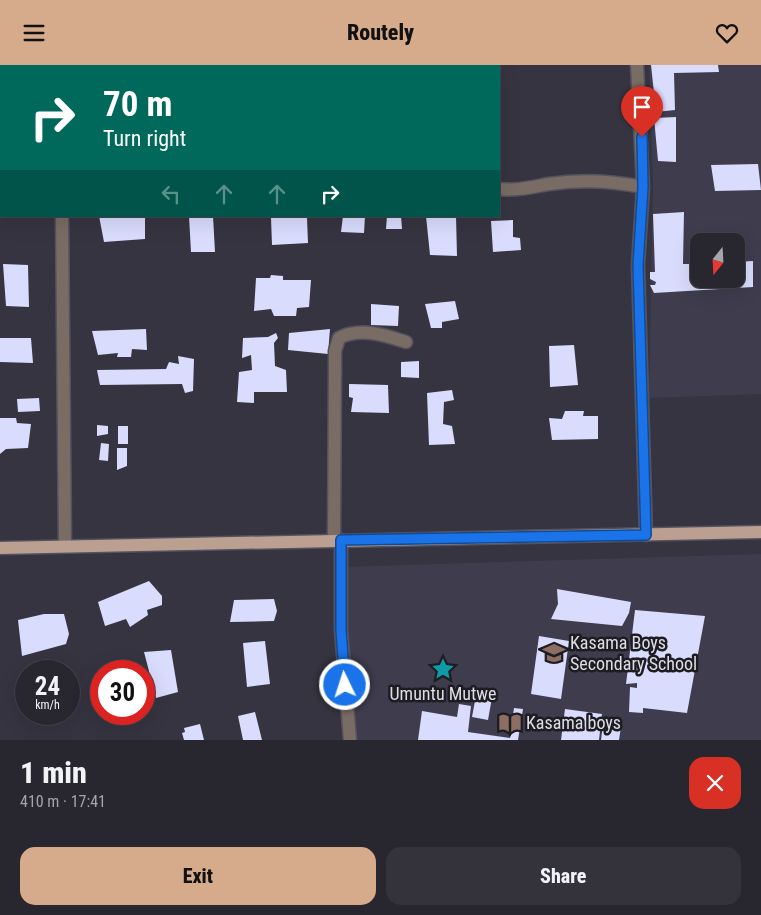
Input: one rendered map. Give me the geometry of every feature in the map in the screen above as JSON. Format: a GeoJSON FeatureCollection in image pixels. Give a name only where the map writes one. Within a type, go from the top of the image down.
{"type":"FeatureCollection","features":[{"type":"Feature","properties":{"kind":"main road"},"geometry":{"type":"LineString","coordinates":[[0,548],[761,532]]}},
{"type":"Feature","properties":{"kind":"street"},"geometry":{"type":"LineString","coordinates":[[638,65],[643,187],[638,265],[646,535]]}},
{"type":"Feature","properties":{"kind":"street"},"geometry":{"type":"LineString","coordinates":[[500,189],[531,188],[550,184],[590,181],[614,181],[643,187]]}},
{"type":"Feature","properties":{"kind":"street"},"geometry":{"type":"LineString","coordinates":[[62,217],[65,546]]}},
{"type":"Feature","properties":{"kind":"street"},"geometry":{"type":"LineString","coordinates":[[350,740],[341,630],[334,363],[339,338],[351,332],[389,337],[406,342]]}},
{"type":"Feature","properties":{"kind":"shaded area"},"geometry":{"type":"Polygon","coordinates":[[[649,65],[761,65],[761,394],[649,398],[653,182],[649,65]]]}},
{"type":"Feature","properties":{"kind":"shaded area","name":"Kasama Boys Secondary School"},"geometry":{"type":"Polygon","coordinates":[[[761,554],[761,740],[353,740],[341,567],[761,554]]]}},
{"type":"Feature","properties":{"kind":"building"},"geometry":{"type":"Polygon","coordinates":[[[651,65],[718,65],[719,72],[674,73],[675,110],[656,112],[651,65]]]}},
{"type":"Feature","properties":{"kind":"building"},"geometry":{"type":"Polygon","coordinates":[[[676,117],[676,162],[658,161],[654,118],[676,117]]]}},
{"type":"Feature","properties":{"kind":"building"},"geometry":{"type":"Polygon","coordinates":[[[758,164],[761,190],[715,191],[711,165],[758,164]]]}},
{"type":"Feature","properties":{"kind":"building"},"geometry":{"type":"Polygon","coordinates":[[[684,212],[683,264],[690,264],[690,288],[736,288],[654,293],[650,285],[655,285],[656,282],[650,279],[650,272],[655,272],[653,214],[684,212]]]}},
{"type":"Feature","properties":{"kind":"building"},"geometry":{"type":"Polygon","coordinates":[[[99,217],[145,217],[145,239],[104,242],[99,217]]]}},
{"type":"Feature","properties":{"kind":"building"},"geometry":{"type":"Polygon","coordinates":[[[189,217],[213,217],[215,252],[191,252],[189,217]]]}},
{"type":"Feature","properties":{"kind":"building"},"geometry":{"type":"Polygon","coordinates":[[[343,217],[365,217],[364,233],[341,232],[343,217]]]}},
{"type":"Feature","properties":{"kind":"building"},"geometry":{"type":"Polygon","coordinates":[[[387,217],[401,217],[402,229],[386,229],[387,217]]]}},
{"type":"Feature","properties":{"kind":"building"},"geometry":{"type":"Polygon","coordinates":[[[426,217],[456,217],[457,256],[430,255],[426,217]]]}},
{"type":"Feature","properties":{"kind":"building"},"geometry":{"type":"Polygon","coordinates":[[[271,218],[307,218],[308,243],[272,245],[271,218]]]}},
{"type":"Feature","properties":{"kind":"building"},"geometry":{"type":"Polygon","coordinates":[[[513,220],[513,237],[520,238],[521,250],[493,252],[491,221],[513,220]]]}},
{"type":"Feature","properties":{"kind":"building"},"geometry":{"type":"Polygon","coordinates":[[[745,261],[753,261],[753,287],[745,287],[745,261]]]}},
{"type":"Feature","properties":{"kind":"building"},"geometry":{"type":"Polygon","coordinates":[[[3,264],[28,265],[29,307],[6,306],[3,264]]]}},
{"type":"Feature","properties":{"kind":"building"},"geometry":{"type":"Polygon","coordinates":[[[271,275],[283,276],[283,280],[311,280],[309,307],[297,308],[296,316],[274,316],[271,309],[254,311],[256,278],[270,278],[271,275]]]}},
{"type":"Feature","properties":{"kind":"building"},"geometry":{"type":"Polygon","coordinates":[[[455,301],[459,319],[442,322],[442,328],[431,328],[425,304],[455,301]]]}},
{"type":"Feature","properties":{"kind":"building"},"geometry":{"type":"Polygon","coordinates":[[[371,304],[399,306],[398,326],[371,325],[371,304]]]}},
{"type":"Feature","properties":{"kind":"building"},"geometry":{"type":"Polygon","coordinates":[[[146,329],[147,350],[132,349],[131,357],[117,357],[118,353],[98,355],[92,331],[146,329]]]}},
{"type":"Feature","properties":{"kind":"building"},"geometry":{"type":"Polygon","coordinates":[[[330,329],[328,354],[288,350],[289,333],[330,329]]]}},
{"type":"Feature","properties":{"kind":"building"},"geometry":{"type":"Polygon","coordinates":[[[276,333],[278,338],[274,343],[275,366],[286,370],[287,392],[254,392],[254,403],[237,402],[239,372],[252,370],[251,355],[242,358],[243,338],[268,337],[276,333]]]}},
{"type":"Feature","properties":{"kind":"building"},"geometry":{"type":"Polygon","coordinates":[[[0,338],[31,338],[33,363],[0,362],[0,338]]]}},
{"type":"Feature","properties":{"kind":"building"},"geometry":{"type":"Polygon","coordinates":[[[574,345],[578,385],[550,387],[549,346],[574,345]]]}},
{"type":"Feature","properties":{"kind":"building"},"geometry":{"type":"Polygon","coordinates":[[[178,356],[194,359],[193,391],[185,393],[182,384],[100,385],[97,370],[166,369],[169,362],[179,364],[178,356]]]}},
{"type":"Feature","properties":{"kind":"building"},"geometry":{"type":"Polygon","coordinates":[[[419,361],[419,378],[401,377],[401,362],[419,361]]]}},
{"type":"Feature","properties":{"kind":"building"},"geometry":{"type":"Polygon","coordinates":[[[349,384],[388,385],[389,413],[351,412],[353,398],[349,397],[349,384]]]}},
{"type":"Feature","properties":{"kind":"building"},"geometry":{"type":"Polygon","coordinates":[[[452,390],[454,400],[444,402],[443,424],[452,426],[455,444],[429,445],[427,393],[452,390]]]}},
{"type":"Feature","properties":{"kind":"building"},"geometry":{"type":"Polygon","coordinates":[[[39,398],[40,411],[18,412],[17,399],[39,398]]]}},
{"type":"Feature","properties":{"kind":"building"},"geometry":{"type":"Polygon","coordinates":[[[565,411],[584,411],[583,416],[598,416],[598,439],[552,440],[549,418],[562,419],[565,411]]]}},
{"type":"Feature","properties":{"kind":"building"},"geometry":{"type":"Polygon","coordinates":[[[0,418],[16,418],[17,423],[31,424],[28,448],[6,449],[0,454],[0,418]]]}},
{"type":"Feature","properties":{"kind":"building"},"geometry":{"type":"Polygon","coordinates":[[[97,425],[108,426],[108,434],[97,436],[97,425]]]}},
{"type":"Feature","properties":{"kind":"building"},"geometry":{"type":"Polygon","coordinates":[[[118,426],[128,426],[128,444],[118,444],[118,426]]]}},
{"type":"Feature","properties":{"kind":"building"},"geometry":{"type":"Polygon","coordinates":[[[101,443],[109,444],[108,461],[99,460],[101,443]]]}},
{"type":"Feature","properties":{"kind":"building"},"geometry":{"type":"Polygon","coordinates":[[[117,448],[127,448],[127,466],[117,470],[117,448]]]}},
{"type":"Feature","properties":{"kind":"building"},"geometry":{"type":"Polygon","coordinates":[[[149,581],[162,596],[162,605],[147,610],[148,615],[130,627],[126,619],[105,626],[98,602],[149,581]]]}},
{"type":"Feature","properties":{"kind":"building"},"geometry":{"type":"Polygon","coordinates":[[[557,589],[631,602],[629,613],[622,626],[551,619],[558,604],[557,589]]]}},
{"type":"Feature","properties":{"kind":"building"},"geometry":{"type":"Polygon","coordinates":[[[274,599],[277,611],[274,621],[230,622],[234,600],[274,599]]]}},
{"type":"Feature","properties":{"kind":"building"},"geometry":{"type":"Polygon","coordinates":[[[635,610],[705,616],[687,713],[643,708],[643,713],[629,712],[630,687],[637,688],[637,683],[626,684],[635,610]]]}},
{"type":"Feature","properties":{"kind":"building"},"geometry":{"type":"Polygon","coordinates":[[[44,614],[64,614],[69,634],[66,644],[22,656],[18,620],[44,614]]]}},
{"type":"Feature","properties":{"kind":"building"},"geometry":{"type":"Polygon","coordinates":[[[539,636],[569,641],[561,699],[531,694],[539,636]]]}},
{"type":"Feature","properties":{"kind":"building"},"geometry":{"type":"Polygon","coordinates":[[[265,641],[270,684],[247,687],[243,643],[265,641]]]}},
{"type":"Feature","properties":{"kind":"building"},"geometry":{"type":"Polygon","coordinates":[[[171,650],[178,692],[156,698],[155,660],[146,660],[144,652],[171,650]]]}},
{"type":"Feature","properties":{"kind":"building"},"geometry":{"type":"Polygon","coordinates":[[[477,690],[493,692],[488,720],[472,717],[477,690]]]}},
{"type":"Feature","properties":{"kind":"building"},"geometry":{"type":"Polygon","coordinates":[[[459,704],[471,706],[468,732],[510,738],[514,708],[523,709],[518,740],[418,740],[422,711],[457,717],[459,704]]]}},
{"type":"Feature","properties":{"kind":"building"},"geometry":{"type":"Polygon","coordinates":[[[565,709],[602,714],[599,740],[561,740],[565,709]]]}},
{"type":"Feature","properties":{"kind":"building"},"geometry":{"type":"Polygon","coordinates":[[[255,712],[262,740],[243,740],[238,716],[255,712]]]}},
{"type":"Feature","properties":{"kind":"building"},"geometry":{"type":"Polygon","coordinates":[[[604,717],[622,720],[619,740],[601,740],[604,717]]]}},
{"type":"Feature","properties":{"kind":"building"},"geometry":{"type":"Polygon","coordinates":[[[200,724],[204,740],[184,740],[182,733],[185,732],[184,728],[200,724]]]}},
{"type":"Feature","properties":{"kind":"place","name":"Kasama Boys Secondary School"},"geometry":{"type":"Point","coordinates":[554,653]}},
{"type":"Feature","properties":{"kind":"place","name":"Umuntu Mutwe"},"geometry":{"type":"Point","coordinates":[443,669]}},
{"type":"Feature","properties":{"kind":"place","name":"Kasama boys"},"geometry":{"type":"Point","coordinates":[510,723]}},
{"type":"Feature","properties":{"kind":"route"},"geometry":{"type":"LineString","coordinates":[[345,685],[341,630],[341,540],[646,535],[638,265],[643,187],[642,137]]}}]}
